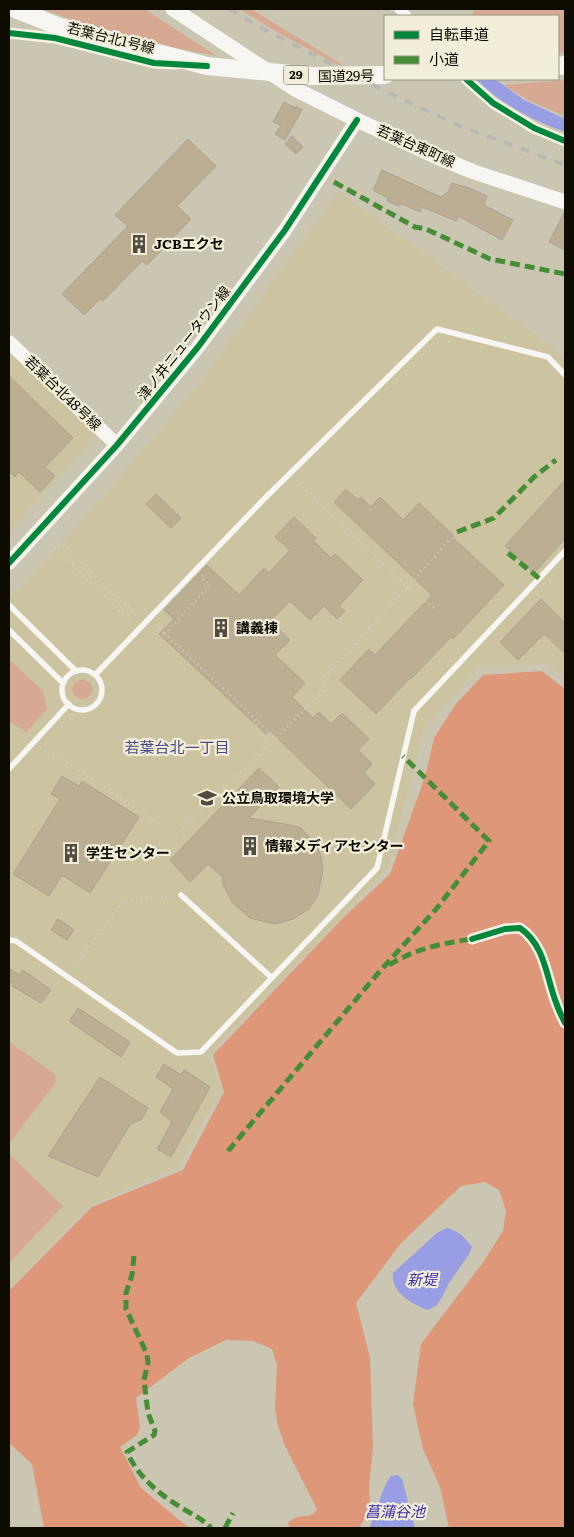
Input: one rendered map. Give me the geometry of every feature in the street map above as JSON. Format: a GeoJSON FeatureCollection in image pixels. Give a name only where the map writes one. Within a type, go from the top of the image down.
{"type":"FeatureCollection","features":[{"type":"Feature","properties":{"kind":"highway","name":"国道29号"},"geometry":{"type":"LineString","coordinates":[[15,9],[60,27],[207,66],[312,76],[384,75]]}},
{"type":"Feature","properties":{"kind":"main road","name":"若葉台東町線"},"geometry":{"type":"LineString","coordinates":[[173,9],[296,89],[357,120],[467,169],[565,202]]}},
{"type":"Feature","properties":{"kind":"street","name":"若葉台北1号線"},"geometry":{"type":"LineString","coordinates":[[9,33],[55,38],[154,63],[207,66]]}},
{"type":"Feature","properties":{"kind":"street"},"geometry":{"type":"LineString","coordinates":[[467,80],[493,103],[534,128],[565,141]]}},
{"type":"Feature","properties":{"kind":"street","name":"津ノ井ニュータウン線"},"geometry":{"type":"LineString","coordinates":[[9,563],[117,445],[198,347],[285,230],[357,120]]}},
{"type":"Feature","properties":{"kind":"street","name":"若葉台北48号線"},"geometry":{"type":"LineString","coordinates":[[9,342],[117,445]]}},
{"type":"Feature","properties":{"kind":"street"},"geometry":{"type":"LineString","coordinates":[[472,939],[505,929],[520,928],[530,934],[547,970],[556,1004],[565,1023]]}},
{"type":"Feature","properties":{"kind":"lane"},"geometry":{"type":"LineString","coordinates":[[95,675],[264,499],[437,329],[548,357],[565,375]]}},
{"type":"Feature","properties":{"kind":"lane"},"geometry":{"type":"LineString","coordinates":[[9,940],[16,941],[177,1052],[201,1052],[378,868],[414,711],[565,551]]}},
{"type":"Feature","properties":{"kind":"lane"},"geometry":{"type":"LineString","coordinates":[[9,605],[76,671]]}},
{"type":"Feature","properties":{"kind":"lane"},"geometry":{"type":"LineString","coordinates":[[9,630],[63,683]]}},
{"type":"Feature","properties":{"kind":"lane"},"geometry":{"type":"LineString","coordinates":[[83,670],[95,675],[101,686],[101,693],[95,704],[83,709],[69,704],[63,696],[63,683],[71,673],[76,671],[83,670]]}},
{"type":"Feature","properties":{"kind":"lane"},"geometry":{"type":"LineString","coordinates":[[9,769],[69,704]]}},
{"type":"Feature","properties":{"kind":"lane"},"geometry":{"type":"LineString","coordinates":[[181,895],[272,978]]}},
{"type":"Feature","properties":{"kind":"path"},"geometry":{"type":"LineString","coordinates":[[296,480],[408,587],[434,608]]}},
{"type":"Feature","properties":{"kind":"path"},"geometry":{"type":"LineString","coordinates":[[176,835],[324,690],[325,677],[457,532]]}},
{"type":"Feature","properties":{"kind":"path"},"geometry":{"type":"LineString","coordinates":[[56,538],[138,617]]}},
{"type":"Feature","properties":{"kind":"path"},"geometry":{"type":"LineString","coordinates":[[51,544],[132,623]]}},
{"type":"Feature","properties":{"kind":"path"},"geometry":{"type":"LineString","coordinates":[[201,577],[210,585],[166,634],[276,738]]}},
{"type":"Feature","properties":{"kind":"path"},"geometry":{"type":"LineString","coordinates":[[250,713],[268,746]]}},
{"type":"Feature","properties":{"kind":"path"},"geometry":{"type":"LineString","coordinates":[[32,744],[76,768],[160,825]]}},
{"type":"Feature","properties":{"kind":"path"},"geometry":{"type":"LineString","coordinates":[[68,976],[122,902],[181,895]]}},
{"type":"Feature","properties":{"kind":"shaded area"},"geometry":{"type":"Polygon","coordinates":[[[42,9],[144,9],[217,56],[161,45],[99,29],[42,9]]]}},
{"type":"Feature","properties":{"kind":"shaded area"},"geometry":{"type":"Polygon","coordinates":[[[239,9],[251,9],[343,65],[338,65],[282,35],[239,9]]]}},
{"type":"Feature","properties":{"kind":"shaded area"},"geometry":{"type":"Polygon","coordinates":[[[476,9],[561,9],[565,12],[565,52],[559,53],[559,15],[471,15],[476,9]]]}},
{"type":"Feature","properties":{"kind":"shaded area"},"geometry":{"type":"Polygon","coordinates":[[[565,80],[565,116],[528,100],[504,85],[565,80]]]}},
{"type":"Feature","properties":{"kind":"shaded area","name":"公立鳥取環境大学"},"geometry":{"type":"Polygon","coordinates":[[[338,191],[556,350],[565,360],[565,678],[546,664],[480,666],[424,729],[388,868],[209,1055],[221,1090],[179,1166],[91,1204],[9,1289],[9,599],[80,523],[198,385],[338,191]]]}},
{"type":"Feature","properties":{"kind":"shaded area"},"geometry":{"type":"Polygon","coordinates":[[[9,344],[98,433],[9,532],[9,344]]]}},
{"type":"Feature","properties":{"kind":"shaded area"},"geometry":{"type":"Polygon","coordinates":[[[9,659],[44,692],[47,709],[26,732],[9,721],[9,659]]]}},
{"type":"Feature","properties":{"kind":"shaded area"},"geometry":{"type":"Polygon","coordinates":[[[542,671],[565,689],[565,1528],[449,1528],[440,1487],[423,1449],[413,1404],[421,1344],[484,1261],[503,1231],[506,1211],[499,1190],[485,1182],[461,1186],[401,1243],[356,1303],[370,1358],[373,1448],[369,1487],[370,1511],[359,1528],[289,1528],[288,1523],[292,1519],[313,1514],[317,1509],[285,1446],[278,1426],[275,1409],[277,1365],[272,1349],[253,1341],[226,1340],[189,1358],[136,1398],[140,1427],[137,1435],[120,1447],[141,1488],[189,1528],[44,1528],[32,1464],[9,1443],[9,1291],[92,1207],[183,1170],[224,1092],[213,1055],[343,918],[390,874],[425,777],[434,738],[455,705],[483,675],[542,671]]]}},
{"type":"Feature","properties":{"kind":"shaded area"},"geometry":{"type":"Polygon","coordinates":[[[83,679],[91,684],[93,690],[87,698],[81,699],[75,696],[72,689],[75,683],[83,679]]]}},
{"type":"Feature","properties":{"kind":"shaded area"},"geometry":{"type":"Polygon","coordinates":[[[9,1042],[55,1074],[56,1082],[9,1144],[9,1042]]]}},
{"type":"Feature","properties":{"kind":"shaded area"},"geometry":{"type":"Polygon","coordinates":[[[9,1154],[63,1206],[9,1263],[9,1154]]]}},
{"type":"Feature","properties":{"kind":"water"},"geometry":{"type":"Polygon","coordinates":[[[477,80],[496,80],[524,100],[565,119],[565,132],[506,104],[477,80]]]}},
{"type":"Feature","properties":{"kind":"water","name":"新堤"},"geometry":{"type":"Polygon","coordinates":[[[446,1228],[461,1235],[472,1247],[437,1305],[428,1310],[416,1305],[399,1292],[393,1280],[393,1273],[437,1233],[446,1228]]]}},
{"type":"Feature","properties":{"kind":"water","name":"菖蒲谷池"},"geometry":{"type":"Polygon","coordinates":[[[398,1475],[402,1479],[415,1528],[369,1528],[387,1482],[391,1476],[398,1475]]]}},
{"type":"Feature","properties":{"kind":"building"},"geometry":{"type":"Polygon","coordinates":[[[284,102],[302,110],[285,140],[275,134],[281,126],[273,122],[284,102]]]}},
{"type":"Feature","properties":{"kind":"building"},"geometry":{"type":"Polygon","coordinates":[[[292,136],[303,147],[296,154],[285,144],[292,136]]]}},
{"type":"Feature","properties":{"kind":"building","name":"JCBエクセ"},"geometry":{"type":"Polygon","coordinates":[[[188,139],[216,166],[177,206],[191,219],[147,265],[142,261],[103,301],[100,299],[84,315],[62,294],[128,226],[115,215],[188,139]]]}},
{"type":"Feature","properties":{"kind":"building"},"geometry":{"type":"Polygon","coordinates":[[[382,170],[441,197],[448,192],[452,183],[472,189],[487,196],[484,205],[513,220],[502,240],[458,216],[456,221],[422,207],[420,212],[402,204],[398,206],[387,201],[388,198],[373,190],[382,170]]]}},
{"type":"Feature","properties":{"kind":"building"},"geometry":{"type":"Polygon","coordinates":[[[565,211],[565,250],[549,242],[565,211]]]}},
{"type":"Feature","properties":{"kind":"building"},"geometry":{"type":"Polygon","coordinates":[[[9,376],[73,438],[45,467],[55,476],[40,492],[19,472],[15,477],[9,471],[9,376]]]}},
{"type":"Feature","properties":{"kind":"building"},"geometry":{"type":"Polygon","coordinates":[[[565,480],[565,539],[534,573],[505,546],[565,480]]]}},
{"type":"Feature","properties":{"kind":"building"},"geometry":{"type":"Polygon","coordinates":[[[346,489],[358,500],[361,497],[371,507],[380,497],[403,520],[419,503],[453,535],[452,537],[504,585],[453,639],[451,637],[376,714],[340,680],[369,649],[375,655],[432,595],[334,502],[346,489]]]}},
{"type":"Feature","properties":{"kind":"building"},"geometry":{"type":"Polygon","coordinates":[[[156,494],[181,518],[171,528],[146,504],[156,494]]]}},
{"type":"Feature","properties":{"kind":"building","name":"講義棟"},"geometry":{"type":"Polygon","coordinates":[[[294,517],[316,538],[314,541],[331,558],[335,554],[363,580],[339,606],[345,611],[337,619],[324,606],[310,620],[290,601],[270,621],[290,640],[275,655],[305,683],[292,697],[313,718],[319,712],[331,724],[342,713],[369,739],[358,750],[372,764],[364,773],[375,784],[351,809],[269,730],[266,734],[159,634],[174,619],[164,610],[207,565],[239,595],[264,568],[269,573],[290,550],[275,537],[294,517]]]}},
{"type":"Feature","properties":{"kind":"building"},"geometry":{"type":"Polygon","coordinates":[[[541,599],[565,623],[565,653],[544,634],[518,660],[500,642],[541,599]]]}},
{"type":"Feature","properties":{"kind":"building","name":"情報メディアセンター"},"geometry":{"type":"Polygon","coordinates":[[[259,768],[279,787],[249,818],[301,828],[312,840],[321,855],[323,870],[318,895],[309,909],[293,919],[275,924],[250,918],[233,903],[224,887],[222,877],[208,864],[190,882],[170,860],[259,768]]]}},
{"type":"Feature","properties":{"kind":"building","name":"学生センター"},"geometry":{"type":"Polygon","coordinates":[[[62,776],[79,786],[82,781],[139,817],[90,893],[62,875],[49,896],[13,874],[60,799],[51,794],[62,776]]]}},
{"type":"Feature","properties":{"kind":"building"},"geometry":{"type":"Polygon","coordinates":[[[58,919],[74,930],[67,940],[51,930],[58,919]]]}},
{"type":"Feature","properties":{"kind":"building"},"geometry":{"type":"Polygon","coordinates":[[[9,968],[19,975],[23,970],[51,990],[41,1003],[12,986],[13,984],[9,981],[9,968]]]}},
{"type":"Feature","properties":{"kind":"building"},"geometry":{"type":"Polygon","coordinates":[[[78,1008],[130,1042],[121,1057],[69,1021],[78,1008]]]}},
{"type":"Feature","properties":{"kind":"building"},"geometry":{"type":"Polygon","coordinates":[[[164,1064],[181,1075],[184,1070],[210,1087],[171,1157],[157,1149],[172,1122],[160,1112],[173,1089],[156,1077],[164,1064]]]}},
{"type":"Feature","properties":{"kind":"building"},"geometry":{"type":"Polygon","coordinates":[[[100,1077],[148,1108],[141,1120],[131,1123],[98,1177],[48,1156],[100,1077]]]}},
{"type":"Feature","properties":{"kind":"railway"},"geometry":{"type":"LineString","coordinates":[[229,9],[265,30],[397,97],[460,126],[565,165]]}},
{"type":"Feature","properties":{"kind":"marked path"},"geometry":{"type":"LineString","coordinates":[[334,182],[415,227],[426,229],[490,259],[565,274]]}},
{"type":"Feature","properties":{"kind":"marked path"},"geometry":{"type":"LineString","coordinates":[[457,532],[494,518],[534,477],[556,460]]}},
{"type":"Feature","properties":{"kind":"marked path"},"geometry":{"type":"LineString","coordinates":[[508,553],[540,579]]}},
{"type":"Feature","properties":{"kind":"marked path"},"geometry":{"type":"LineString","coordinates":[[228,1151],[380,971],[437,908],[489,841],[403,756]]}},
{"type":"Feature","properties":{"kind":"marked path"},"geometry":{"type":"LineString","coordinates":[[389,965],[408,955],[429,948],[450,942],[472,939]]}},
{"type":"Feature","properties":{"kind":"marked path"},"geometry":{"type":"LineString","coordinates":[[134,1256],[132,1275],[126,1293],[126,1309],[147,1354],[148,1363],[144,1380],[148,1413],[155,1431],[154,1435],[127,1452],[137,1469],[150,1484],[211,1528]]}},
{"type":"Feature","properties":{"kind":"marked path"},"geometry":{"type":"LineString","coordinates":[[225,1528],[233,1513]]}},
{"type":"Feature","properties":{"kind":"cycle path"},"geometry":{"type":"LineString","coordinates":[[9,33],[55,38],[154,63],[207,66]]}},
{"type":"Feature","properties":{"kind":"cycle path"},"geometry":{"type":"LineString","coordinates":[[467,80],[493,103],[534,128],[565,141]]}},
{"type":"Feature","properties":{"kind":"cycle path"},"geometry":{"type":"LineString","coordinates":[[9,563],[117,445],[198,347],[285,230],[357,120]]}},
{"type":"Feature","properties":{"kind":"cycle path"},"geometry":{"type":"LineString","coordinates":[[472,939],[505,929],[520,928],[529,935],[540,953],[553,995],[565,1023]]}},
{"type":"Feature","properties":{"kind":"place","name":"JCBエクセ"},"geometry":{"type":"Point","coordinates":[139,244]}},
{"type":"Feature","properties":{"kind":"place","name":"講義棟"},"geometry":{"type":"Point","coordinates":[221,628]}},
{"type":"Feature","properties":{"kind":"place","name":"公立鳥取環境大学"},"geometry":{"type":"Point","coordinates":[207,798]}},
{"type":"Feature","properties":{"kind":"place","name":"情報メディアセンター"},"geometry":{"type":"Point","coordinates":[250,846]}},
{"type":"Feature","properties":{"kind":"place","name":"学生センター"},"geometry":{"type":"Point","coordinates":[71,853]}},
{"type":"Feature","properties":{"kind":"district","name":"若葉台北一丁目"},"geometry":{"type":"Point","coordinates":[177,748]}}]}
